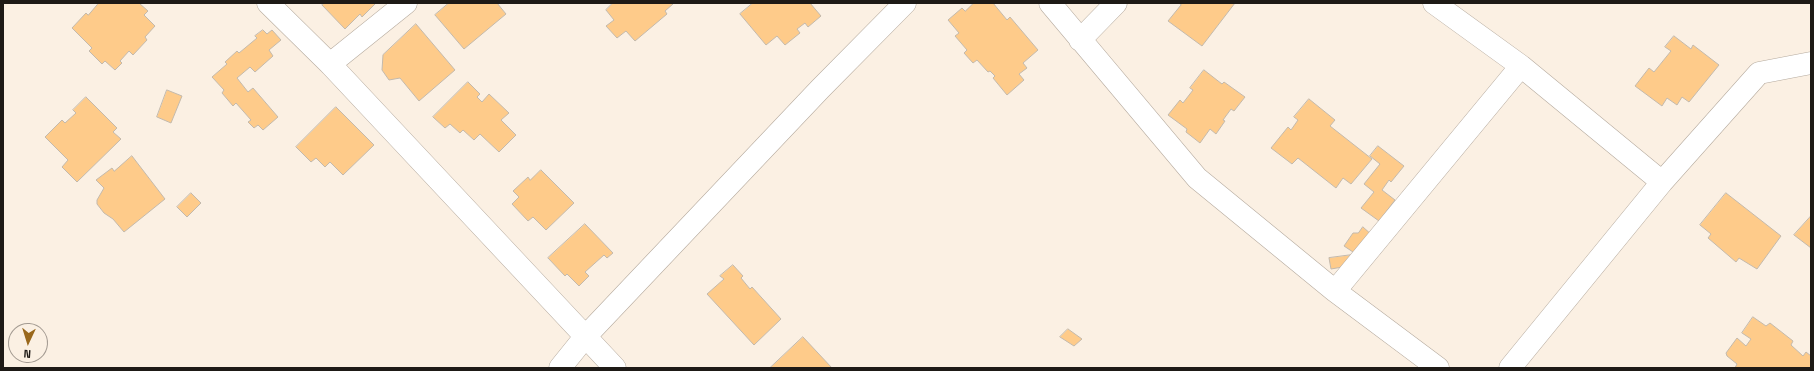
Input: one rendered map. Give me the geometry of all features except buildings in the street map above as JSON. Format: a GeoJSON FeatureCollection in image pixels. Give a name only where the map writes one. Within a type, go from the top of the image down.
{"type":"FeatureCollection","features":[{"type":"Feature","properties":{"kind":"street"},"geometry":{"type":"LineString","coordinates":[[268,3],[330,64],[615,368]]}},
{"type":"Feature","properties":{"kind":"street"},"geometry":{"type":"LineString","coordinates":[[330,64],[406,3]]}},
{"type":"Feature","properties":{"kind":"street"},"geometry":{"type":"LineString","coordinates":[[560,368],[585,337],[820,89],[905,3]]}},
{"type":"Feature","properties":{"kind":"street"},"geometry":{"type":"LineString","coordinates":[[1050,3],[1197,178],[1335,291],[1438,368]]}},
{"type":"Feature","properties":{"kind":"street"},"geometry":{"type":"LineString","coordinates":[[1080,40],[1116,3]]}},
{"type":"Feature","properties":{"kind":"street"},"geometry":{"type":"LineString","coordinates":[[1434,3],[1521,66],[1662,182]]}},
{"type":"Feature","properties":{"kind":"street"},"geometry":{"type":"LineString","coordinates":[[1510,368],[1662,182],[1759,73],[1811,63]]}},
{"type":"Feature","properties":{"kind":"street"},"geometry":{"type":"LineString","coordinates":[[1335,291],[1521,66]]}}]}
